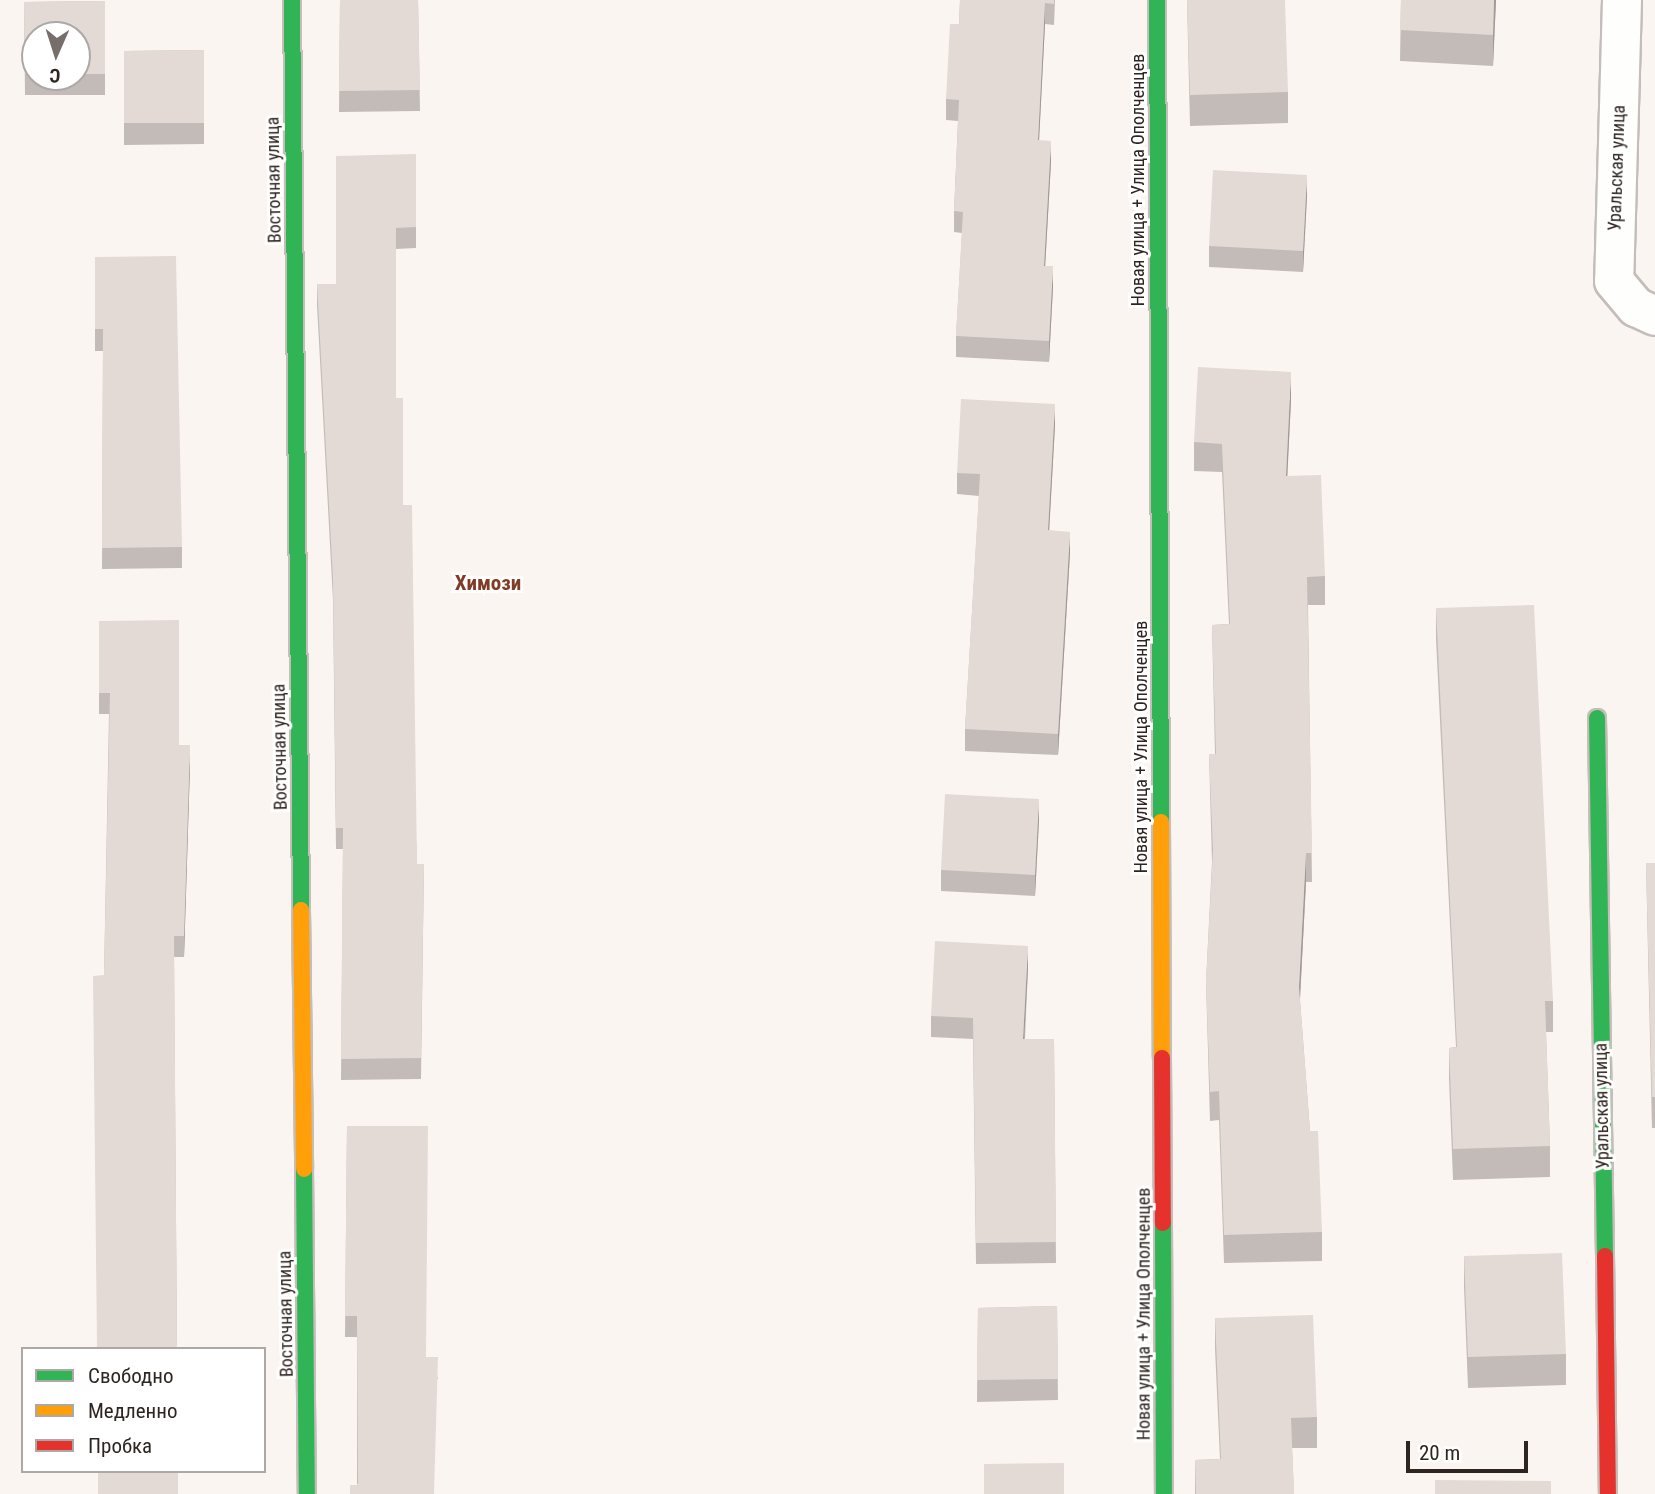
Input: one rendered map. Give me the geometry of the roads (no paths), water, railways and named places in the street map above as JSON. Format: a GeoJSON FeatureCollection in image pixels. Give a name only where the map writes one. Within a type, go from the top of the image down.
{"type":"FeatureCollection","features":[{"type":"Feature","properties":{"kind":"street","name":"Восточная улица"},"geometry":{"type":"LineString","coordinates":[[292,0],[307,1494]]}},
{"type":"Feature","properties":{"kind":"street","name":"Новая улица + Улица Ополченцев"},"geometry":{"type":"LineString","coordinates":[[1157,0],[1164,1494]]}},
{"type":"Feature","properties":{"kind":"street","name":"Уральская улица"},"geometry":{"type":"LineString","coordinates":[[1622,0],[1614,281],[1636,307],[1655,316]]}},
{"type":"Feature","properties":{"kind":"street","name":"Уральская улица"},"geometry":{"type":"LineString","coordinates":[[1597,718],[1608,1494]]}},
{"type":"Feature","properties":{"kind":"district","name":"Химози"},"geometry":{"type":"Point","coordinates":[488,583]}}]}
